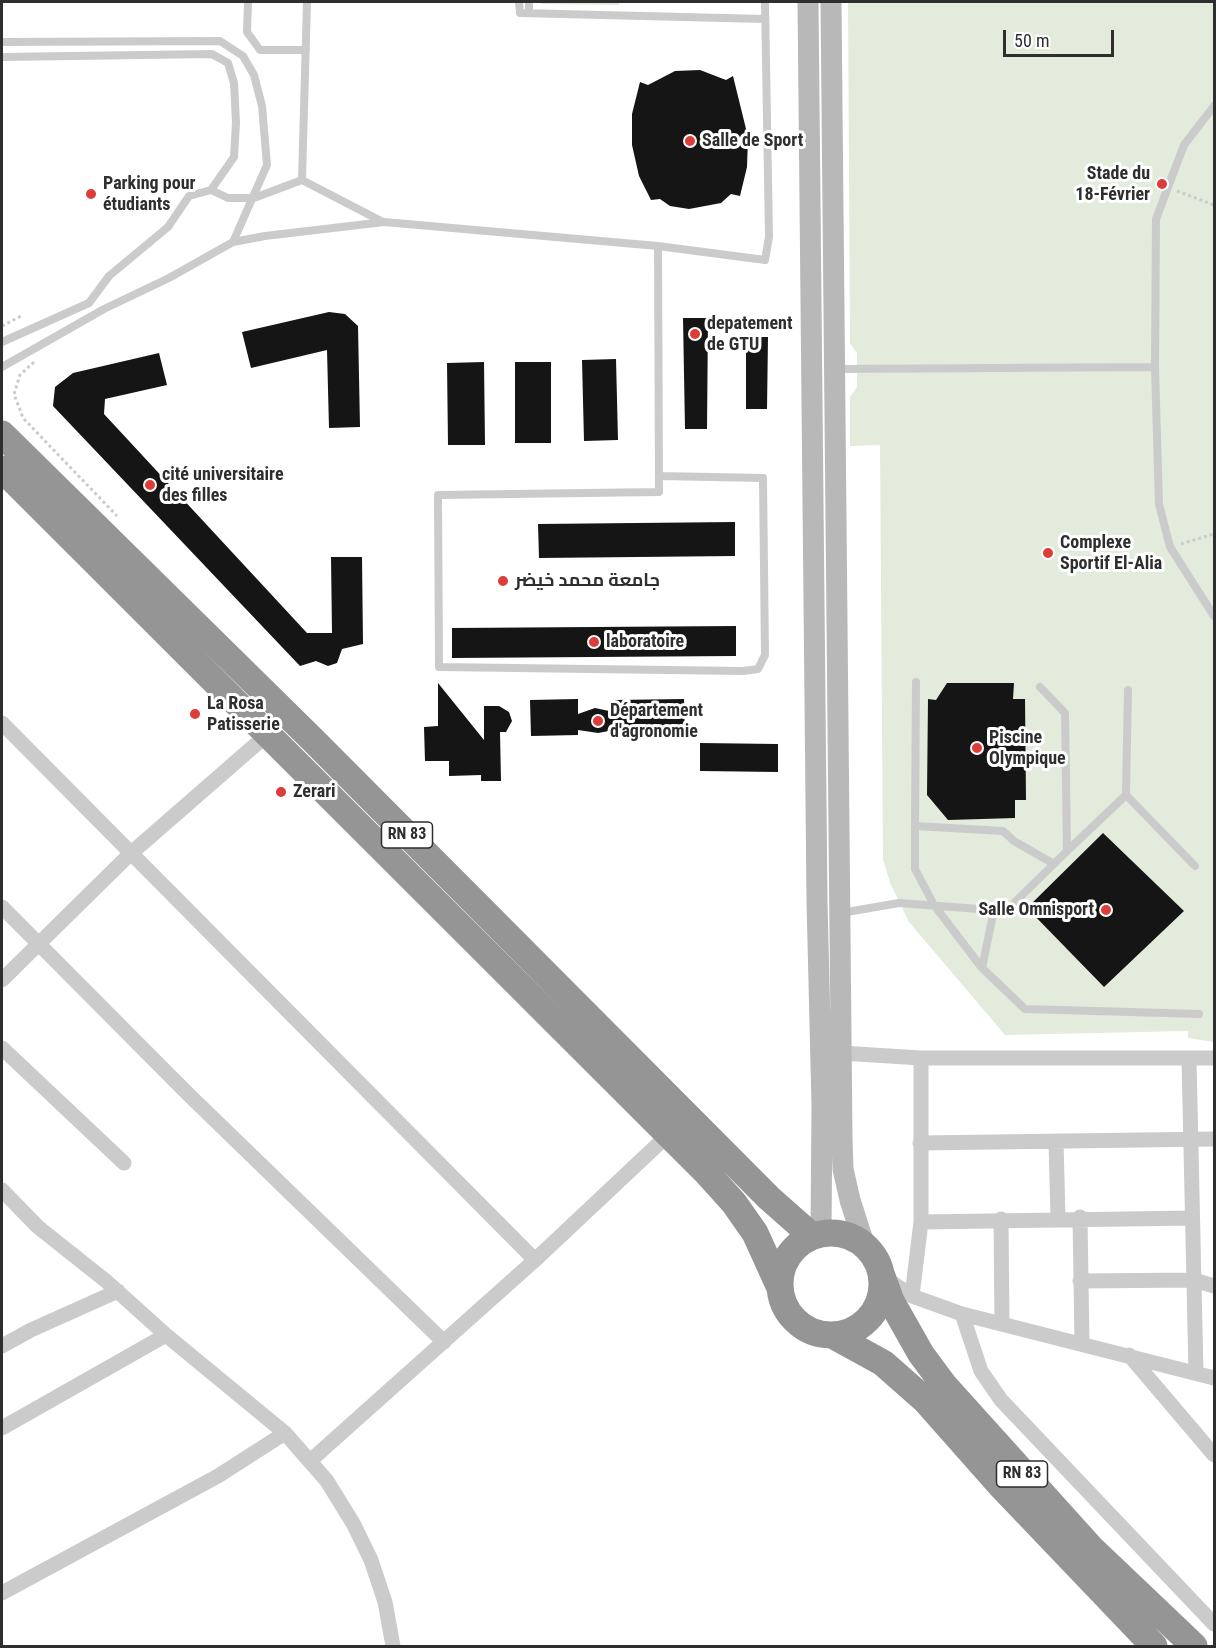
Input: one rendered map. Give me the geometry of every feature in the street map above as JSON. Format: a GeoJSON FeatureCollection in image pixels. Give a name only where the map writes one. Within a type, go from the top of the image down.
{"type":"FeatureCollection","features":[{"type":"Feature","properties":{"kind":"highway","name":"RN 83"},"geometry":{"type":"LineString","coordinates":[[2,434],[306,733],[761,1190],[817,1235]]}},
{"type":"Feature","properties":{"kind":"highway","name":"RN 83"},"geometry":{"type":"LineString","coordinates":[[2,469],[669,1134],[740,1210],[755,1233],[780,1288]]}},
{"type":"Feature","properties":{"kind":"highway"},"geometry":{"type":"LineString","coordinates":[[843,1234],[864,1244],[873,1253],[882,1276],[882,1294],[876,1310],[864,1324],[849,1332],[832,1335],[813,1332],[796,1322],[785,1306],[780,1288],[784,1262],[791,1251],[817,1235],[843,1234]]}},
{"type":"Feature","properties":{"kind":"highway","name":"RN 83"},"geometry":{"type":"LineString","coordinates":[[882,1276],[891,1300],[921,1354],[944,1385],[1091,1548],[1194,1647]]}},
{"type":"Feature","properties":{"kind":"highway","name":"RN 83"},"geometry":{"type":"LineString","coordinates":[[832,1335],[883,1363],[925,1400],[1002,1487],[1154,1647]]}},
{"type":"Feature","properties":{"kind":"main road"},"geometry":{"type":"LineString","coordinates":[[808,2],[816,854],[822,1105],[817,1235]]}},
{"type":"Feature","properties":{"kind":"main road"},"geometry":{"type":"LineString","coordinates":[[831,2],[843,1169],[864,1244]]}},
{"type":"Feature","properties":{"kind":"street"},"geometry":{"type":"LineString","coordinates":[[2,723],[129,855],[535,1260]]}},
{"type":"Feature","properties":{"kind":"street"},"geometry":{"type":"LineString","coordinates":[[2,980],[129,855],[269,733]]}},
{"type":"Feature","properties":{"kind":"street"},"geometry":{"type":"LineString","coordinates":[[2,907],[444,1342]]}},
{"type":"Feature","properties":{"kind":"street"},"geometry":{"type":"LineString","coordinates":[[2,1048],[124,1163]]}},
{"type":"Feature","properties":{"kind":"street"},"geometry":{"type":"LineString","coordinates":[[841,1053],[921,1058],[1215,1058]]}},
{"type":"Feature","properties":{"kind":"street"},"geometry":{"type":"LineString","coordinates":[[912,1296],[921,1222],[921,1058]]}},
{"type":"Feature","properties":{"kind":"street"},"geometry":{"type":"LineString","coordinates":[[1190,1059],[1196,1373]]}},
{"type":"Feature","properties":{"kind":"street"},"geometry":{"type":"LineString","coordinates":[[310,1461],[535,1260],[669,1134]]}},
{"type":"Feature","properties":{"kind":"street"},"geometry":{"type":"LineString","coordinates":[[920,1143],[1215,1139]]}},
{"type":"Feature","properties":{"kind":"street"},"geometry":{"type":"LineString","coordinates":[[1056,1141],[1058,1218]]}},
{"type":"Feature","properties":{"kind":"street"},"geometry":{"type":"LineString","coordinates":[[2,1190],[38,1227],[118,1291],[166,1335],[285,1433],[310,1461],[333,1488],[371,1560],[385,1602],[393,1647]]}},
{"type":"Feature","properties":{"kind":"street"},"geometry":{"type":"LineString","coordinates":[[921,1222],[1080,1217],[1192,1218]]}},
{"type":"Feature","properties":{"kind":"street"},"geometry":{"type":"LineString","coordinates":[[1080,1217],[1082,1343]]}},
{"type":"Feature","properties":{"kind":"street"},"geometry":{"type":"LineString","coordinates":[[1001,1219],[1002,1323]]}},
{"type":"Feature","properties":{"kind":"street"},"geometry":{"type":"LineString","coordinates":[[882,1276],[912,1296],[962,1314],[1215,1378]]}},
{"type":"Feature","properties":{"kind":"street"},"geometry":{"type":"LineString","coordinates":[[1080,1281],[1194,1280],[1215,1286]]}},
{"type":"Feature","properties":{"kind":"street"},"geometry":{"type":"LineString","coordinates":[[2,1346],[31,1330],[118,1291]]}},
{"type":"Feature","properties":{"kind":"street"},"geometry":{"type":"LineString","coordinates":[[962,1314],[981,1371],[1001,1400],[1215,1623]]}},
{"type":"Feature","properties":{"kind":"street"},"geometry":{"type":"LineString","coordinates":[[2,1428],[166,1335]]}},
{"type":"Feature","properties":{"kind":"street"},"geometry":{"type":"LineString","coordinates":[[1129,1355],[1215,1455]]}},
{"type":"Feature","properties":{"kind":"street"},"geometry":{"type":"LineString","coordinates":[[2,1593],[218,1476],[285,1433]]}},
{"type":"Feature","properties":{"kind":"lane"},"geometry":{"type":"LineString","coordinates":[[248,2],[248,32],[260,50],[306,50]]}},
{"type":"Feature","properties":{"kind":"lane"},"geometry":{"type":"LineString","coordinates":[[302,180],[307,2]]}},
{"type":"Feature","properties":{"kind":"lane"},"geometry":{"type":"LineString","coordinates":[[519,2],[520,13],[765,18]]}},
{"type":"Feature","properties":{"kind":"lane"},"geometry":{"type":"LineString","coordinates":[[529,2],[529,13]]}},
{"type":"Feature","properties":{"kind":"lane"},"geometry":{"type":"LineString","coordinates":[[2,367],[104,309],[169,278],[233,242],[384,222],[658,246],[765,260],[769,237],[765,2]]}},
{"type":"Feature","properties":{"kind":"lane"},"geometry":{"type":"LineString","coordinates":[[2,42],[220,41],[243,56],[254,75],[262,106],[267,165],[233,242]]}},
{"type":"Feature","properties":{"kind":"lane"},"geometry":{"type":"LineString","coordinates":[[2,57],[212,54],[228,63],[234,83],[237,123],[234,157],[211,190],[189,196],[168,226],[109,276],[88,303],[2,342]]}},
{"type":"Feature","properties":{"kind":"lane"},"geometry":{"type":"LineString","coordinates":[[1215,105],[1184,145],[1156,219],[1155,367],[1160,504],[1170,547],[1215,616]]}},
{"type":"Feature","properties":{"kind":"lane"},"geometry":{"type":"LineString","coordinates":[[211,190],[228,198],[254,198],[302,180],[384,222]]}},
{"type":"Feature","properties":{"kind":"lane"},"geometry":{"type":"LineString","coordinates":[[658,246],[659,492],[438,495],[439,667],[744,671],[759,669],[765,655],[763,478],[659,476]]}},
{"type":"Feature","properties":{"kind":"lane"},"geometry":{"type":"LineString","coordinates":[[835,369],[1155,367]]}},
{"type":"Feature","properties":{"kind":"lane"},"geometry":{"type":"LineString","coordinates":[[916,682],[915,868],[934,905],[982,968],[1025,1009],[1199,1014]]}},
{"type":"Feature","properties":{"kind":"lane"},"geometry":{"type":"LineString","coordinates":[[1040,687],[1065,713],[1067,850]]}},
{"type":"Feature","properties":{"kind":"lane"},"geometry":{"type":"LineString","coordinates":[[1128,690],[1126,795],[1195,866]]}},
{"type":"Feature","properties":{"kind":"lane"},"geometry":{"type":"LineString","coordinates":[[839,914],[899,903],[1006,911],[1126,795]]}},
{"type":"Feature","properties":{"kind":"lane"},"geometry":{"type":"LineString","coordinates":[[915,826],[1003,831],[1014,841],[1054,864]]}},
{"type":"Feature","properties":{"kind":"lane"},"geometry":{"type":"LineString","coordinates":[[982,968],[994,910]]}},
{"type":"Feature","properties":{"kind":"path"},"geometry":{"type":"LineString","coordinates":[[1166,188],[1215,204]]}},
{"type":"Feature","properties":{"kind":"path"},"geometry":{"type":"LineString","coordinates":[[2,326],[23,315]]}},
{"type":"Feature","properties":{"kind":"path"},"geometry":{"type":"LineString","coordinates":[[1170,547],[1215,534]]}},
{"type":"Feature","properties":{"kind":"green space"},"geometry":{"type":"Polygon","coordinates":[[[541,2],[619,2],[619,5],[541,4],[541,2]]]}},
{"type":"Feature","properties":{"kind":"green space","name":"Complexe Sportif El-Alia"},"geometry":{"type":"Polygon","coordinates":[[[848,2],[1214,2],[1214,1042],[1188,1038],[1188,1031],[1005,1035],[909,922],[891,885],[883,860],[880,445],[850,446],[850,397],[857,387],[857,353],[850,343],[848,2]]]}},
{"type":"Feature","properties":{"kind":"building","name":"Salle de Sport"},"geometry":{"type":"Polygon","coordinates":[[[700,70],[726,80],[733,76],[748,137],[747,167],[740,196],[731,194],[721,203],[689,209],[670,206],[660,199],[651,200],[639,176],[632,145],[632,114],[640,82],[648,85],[675,71],[700,70]]]}},
{"type":"Feature","properties":{"kind":"building"},"geometry":{"type":"Polygon","coordinates":[[[329,312],[345,314],[358,326],[360,427],[329,428],[327,350],[251,368],[242,332],[329,312]]]}},
{"type":"Feature","properties":{"kind":"building"},"geometry":{"type":"Polygon","coordinates":[[[683,318],[708,318],[707,429],[685,429],[683,318]]]}},
{"type":"Feature","properties":{"kind":"building"},"geometry":{"type":"Polygon","coordinates":[[[746,337],[768,337],[767,409],[746,409],[746,337]]]}},
{"type":"Feature","properties":{"kind":"building","name":"cité universitaire des filles"},"geometry":{"type":"Polygon","coordinates":[[[159,353],[167,385],[105,399],[104,414],[307,633],[332,633],[331,557],[362,557],[363,644],[342,649],[337,663],[328,666],[316,661],[300,666],[53,406],[55,387],[73,373],[159,353]]]}},
{"type":"Feature","properties":{"kind":"building"},"geometry":{"type":"Polygon","coordinates":[[[616,359],[618,440],[584,441],[582,360],[616,359]]]}},
{"type":"Feature","properties":{"kind":"building"},"geometry":{"type":"Polygon","coordinates":[[[484,362],[485,445],[448,445],[447,363],[484,362]]]}},
{"type":"Feature","properties":{"kind":"building"},"geometry":{"type":"Polygon","coordinates":[[[515,362],[551,362],[551,443],[515,443],[515,362]]]}},
{"type":"Feature","properties":{"kind":"building"},"geometry":{"type":"Polygon","coordinates":[[[735,522],[735,556],[539,558],[538,524],[735,522]]]}},
{"type":"Feature","properties":{"kind":"building","name":"laboratoire"},"geometry":{"type":"Polygon","coordinates":[[[736,626],[736,656],[452,658],[452,628],[736,626]]]}},
{"type":"Feature","properties":{"kind":"building"},"geometry":{"type":"Polygon","coordinates":[[[438,683],[484,740],[484,706],[499,706],[509,712],[512,721],[506,732],[500,732],[501,781],[481,781],[481,775],[449,776],[449,761],[425,761],[424,727],[438,726],[438,683]]]}},
{"type":"Feature","properties":{"kind":"building","name":"Piscine Olympique"},"geometry":{"type":"Polygon","coordinates":[[[947,683],[1014,683],[1013,699],[1025,699],[1026,800],[1015,800],[1015,818],[948,820],[927,795],[928,699],[936,700],[947,683]]]}},
{"type":"Feature","properties":{"kind":"building"},"geometry":{"type":"Polygon","coordinates":[[[578,699],[578,714],[595,708],[614,712],[614,700],[684,699],[685,735],[614,736],[614,730],[598,733],[578,730],[578,735],[531,736],[530,700],[578,699]]]}},
{"type":"Feature","properties":{"kind":"building"},"geometry":{"type":"Polygon","coordinates":[[[700,743],[778,744],[778,772],[700,771],[700,743]]]}},
{"type":"Feature","properties":{"kind":"building","name":"Salle Omnisport"},"geometry":{"type":"Polygon","coordinates":[[[1103,833],[1184,911],[1104,987],[1027,908],[1103,833]]]}},
{"type":"Feature","properties":{"kind":"place","name":"Salle de Sport"},"geometry":{"type":"Point","coordinates":[690,141]}},
{"type":"Feature","properties":{"kind":"place","name":"Stade du 18-Février"},"geometry":{"type":"Point","coordinates":[1162,184]}},
{"type":"Feature","properties":{"kind":"place","name":"Parking pour étudiants"},"geometry":{"type":"Point","coordinates":[91,194]}},
{"type":"Feature","properties":{"kind":"place","name":"depatement de GTU"},"geometry":{"type":"Point","coordinates":[695,334]}},
{"type":"Feature","properties":{"kind":"place","name":"cité universitaire des filles"},"geometry":{"type":"Point","coordinates":[150,485]}},
{"type":"Feature","properties":{"kind":"place","name":"Complexe Sportif El-Alia"},"geometry":{"type":"Point","coordinates":[1048,553]}},
{"type":"Feature","properties":{"kind":"place","name":"جامعة محمد خيضر"},"geometry":{"type":"Point","coordinates":[503,581]}},
{"type":"Feature","properties":{"kind":"place","name":"laboratoire"},"geometry":{"type":"Point","coordinates":[594,642]}},
{"type":"Feature","properties":{"kind":"place","name":"La Rosa Patisserie"},"geometry":{"type":"Point","coordinates":[195,714]}},
{"type":"Feature","properties":{"kind":"place","name":"Département d'agronomie"},"geometry":{"type":"Point","coordinates":[598,721]}},
{"type":"Feature","properties":{"kind":"place","name":"Piscine Olympique"},"geometry":{"type":"Point","coordinates":[977,748]}},
{"type":"Feature","properties":{"kind":"place","name":"Zerari"},"geometry":{"type":"Point","coordinates":[281,792]}},
{"type":"Feature","properties":{"kind":"place","name":"Salle Omnisport"},"geometry":{"type":"Point","coordinates":[1106,910]}}]}
